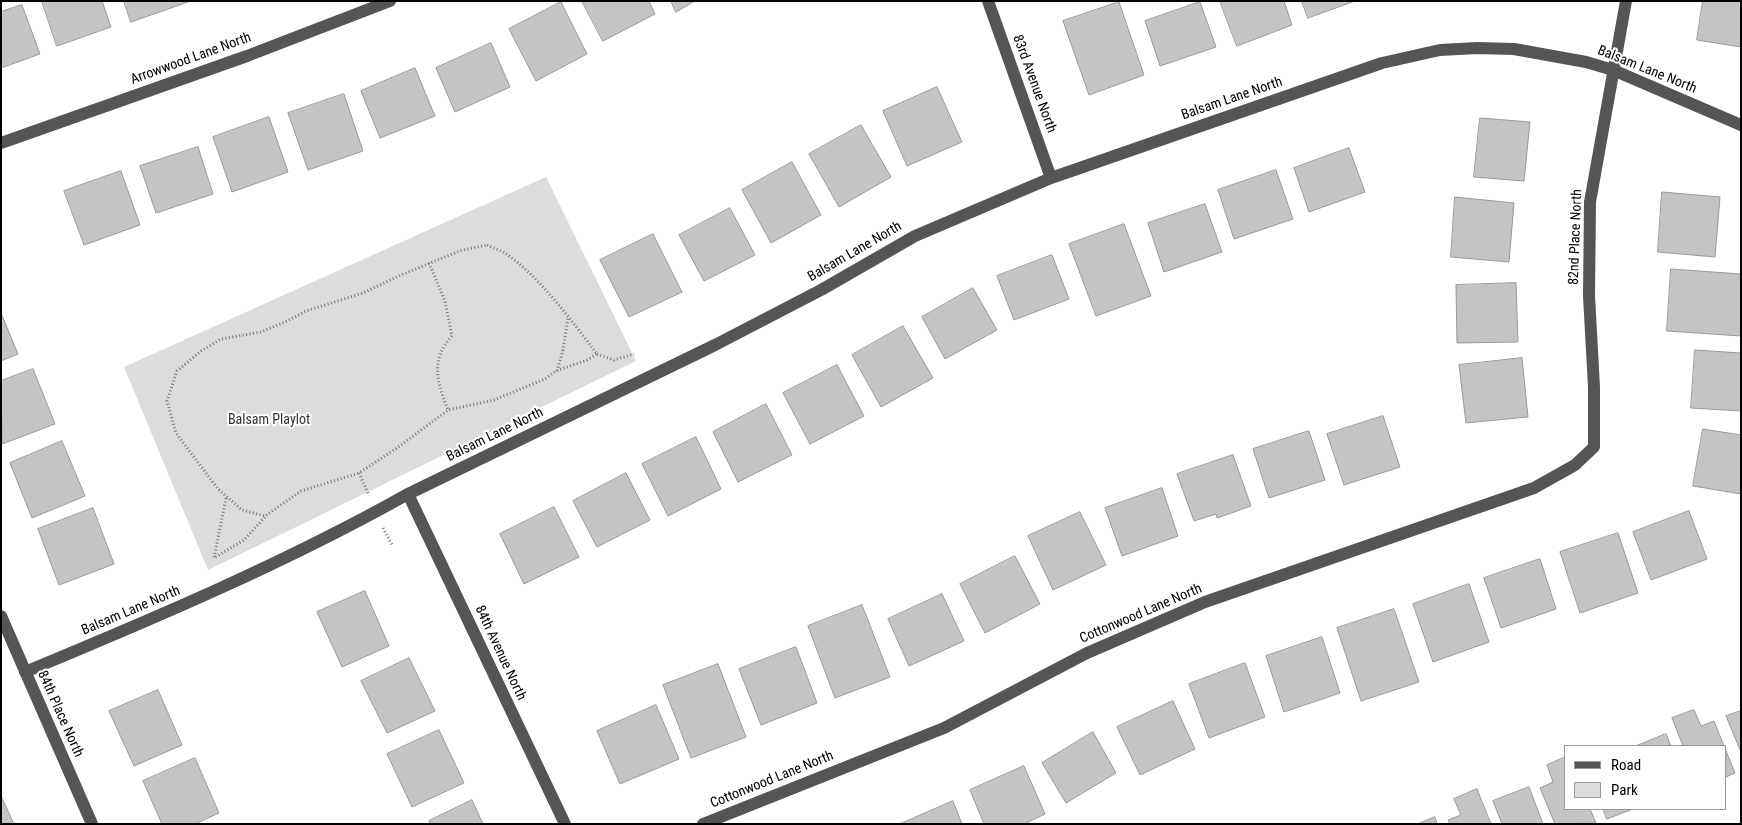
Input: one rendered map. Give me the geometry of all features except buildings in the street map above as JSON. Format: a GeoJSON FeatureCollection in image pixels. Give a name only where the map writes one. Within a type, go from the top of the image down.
{"type":"FeatureCollection","features":[{"type":"Feature","properties":{"kind":"street","name":"Arrowwood Lane North"},"geometry":{"type":"LineString","coordinates":[[1,143],[247,56],[390,1]]}},
{"type":"Feature","properties":{"kind":"street","name":"83rd Avenue North"},"geometry":{"type":"LineString","coordinates":[[988,1],[1052,178]]}},
{"type":"Feature","properties":{"kind":"street","name":"82nd Place North"},"geometry":{"type":"LineString","coordinates":[[1594,447],[1594,387],[1589,296],[1590,202],[1626,1]]}},
{"type":"Feature","properties":{"kind":"street","name":"Balsam Lane North"},"geometry":{"type":"LineString","coordinates":[[24,672],[215,592],[376,512],[408,494],[715,345],[820,290],[915,236],[1052,178],[1382,63],[1440,50],[1477,48],[1514,50],[1586,62],[1613,70],[1741,125]]}},
{"type":"Feature","properties":{"kind":"street","name":"Cottonwood Lane North"},"geometry":{"type":"LineString","coordinates":[[703,824],[944,728],[1087,653],[1205,602],[1534,488],[1574,465],[1594,447]]}},
{"type":"Feature","properties":{"kind":"street","name":"84th Avenue North"},"geometry":{"type":"LineString","coordinates":[[408,494],[565,824]]}},
{"type":"Feature","properties":{"kind":"street","name":"84th Place North"},"geometry":{"type":"LineString","coordinates":[[1,616],[92,824]]}},
{"type":"Feature","properties":{"kind":"path"},"geometry":{"type":"LineString","coordinates":[[267,515],[242,510],[218,489],[176,433],[167,402],[176,371],[201,351],[221,339],[261,332],[306,311],[363,292],[462,250],[487,245],[503,252],[522,266],[597,354],[614,360],[634,354]]}},
{"type":"Feature","properties":{"kind":"path"},"geometry":{"type":"LineString","coordinates":[[429,263],[445,301],[452,336],[444,344],[436,365],[440,389],[448,410]]}},
{"type":"Feature","properties":{"kind":"path"},"geometry":{"type":"LineString","coordinates":[[556,372],[563,350],[568,318]]}},
{"type":"Feature","properties":{"kind":"path"},"geometry":{"type":"LineString","coordinates":[[227,497],[214,558],[244,540],[267,515],[301,491],[359,473],[397,448],[448,410],[494,400],[545,379],[556,372],[597,354]]}},
{"type":"Feature","properties":{"kind":"green space","name":"Balsam Playlot"},"geometry":{"type":"Polygon","coordinates":[[[546,177],[636,361],[208,570],[124,367],[546,177]]]}}]}
